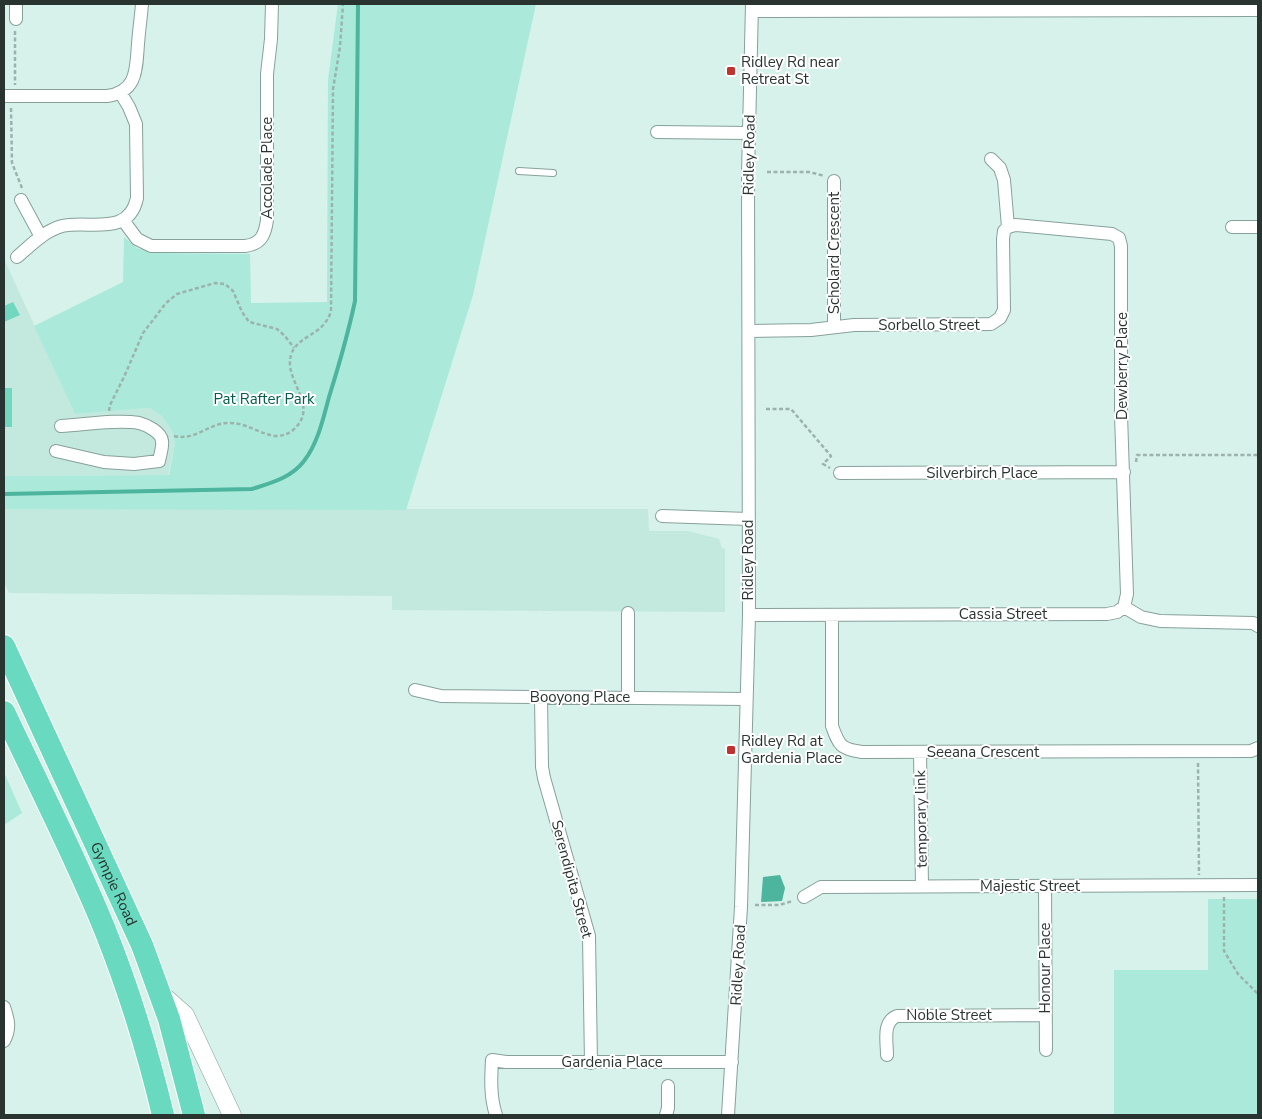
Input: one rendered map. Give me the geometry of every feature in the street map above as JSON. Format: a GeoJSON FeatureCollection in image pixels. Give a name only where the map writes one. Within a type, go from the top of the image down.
{"type":"FeatureCollection","features":[{"type":"Feature","properties":{"kind":"highway","name":"Gympie Road"},"geometry":{"type":"LineString","coordinates":[[4,646],[113,880],[142,945],[160,994]]}},
{"type":"Feature","properties":{"kind":"highway","name":"Gympie Road"},"geometry":{"type":"LineString","coordinates":[[4,712],[98,913],[133,1004],[163,1115]]}},
{"type":"Feature","properties":{"kind":"highway"},"geometry":{"type":"LineString","coordinates":[[160,994],[194,1115]]}},
{"type":"Feature","properties":{"kind":"main road","name":"Gympie Road"},"geometry":{"type":"LineString","coordinates":[[160,994],[185,1015],[232,1115]]}},
{"type":"Feature","properties":{"kind":"street"},"geometry":{"type":"LineString","coordinates":[[16,4],[16,19]]}},
{"type":"Feature","properties":{"kind":"street"},"geometry":{"type":"LineString","coordinates":[[10,96],[107,96],[120,92],[128,86],[136,73],[142,4]]}},
{"type":"Feature","properties":{"kind":"street","name":"Accolade Place"},"geometry":{"type":"LineString","coordinates":[[123,220],[137,239],[151,246],[245,246],[255,243],[263,237],[267,220],[267,74],[272,4]]}},
{"type":"Feature","properties":{"kind":"street"},"geometry":{"type":"LineString","coordinates":[[752,7],[1237,7],[1258,10]]}},
{"type":"Feature","properties":{"kind":"street","name":"Ridley Road"},"geometry":{"type":"LineString","coordinates":[[728,1115],[741,907],[749,615],[749,133],[752,7]]}},
{"type":"Feature","properties":{"kind":"street"},"geometry":{"type":"LineString","coordinates":[[17,257],[41,237],[63,226],[112,224],[123,220],[134,208],[137,198],[137,133],[133,115],[120,92]]}},
{"type":"Feature","properties":{"kind":"street"},"geometry":{"type":"LineString","coordinates":[[657,132],[749,133]]}},
{"type":"Feature","properties":{"kind":"street","name":"Sorbello Street"},"geometry":{"type":"LineString","coordinates":[[749,330],[790,331],[834,326],[991,324],[1000,318],[1004,310],[1003,239],[1004,231],[1008,227],[1004,180],[1000,168],[991,159]]}},
{"type":"Feature","properties":{"kind":"street","name":"Scholard Crescent"},"geometry":{"type":"LineString","coordinates":[[834,181],[834,326]]}},
{"type":"Feature","properties":{"kind":"street"},"geometry":{"type":"LineString","coordinates":[[21,200],[41,237]]}},
{"type":"Feature","properties":{"kind":"street","name":"Dewberry Place"},"geometry":{"type":"LineString","coordinates":[[1008,227],[1015,225],[1112,234],[1119,238],[1121,246],[1121,416],[1128,467],[1127,594],[1124,607]]}},
{"type":"Feature","properties":{"kind":"street"},"geometry":{"type":"LineString","coordinates":[[1232,227],[1258,226]]}},
{"type":"Feature","properties":{"kind":"street"},"geometry":{"type":"LineString","coordinates":[[56,450],[104,462],[134,464],[159,461],[162,441],[159,435],[153,429],[139,423],[61,426]]}},
{"type":"Feature","properties":{"kind":"street","name":"Silverbirch Place"},"geometry":{"type":"LineString","coordinates":[[840,473],[1128,467]]}},
{"type":"Feature","properties":{"kind":"street"},"geometry":{"type":"LineString","coordinates":[[662,516],[748,520]]}},
{"type":"Feature","properties":{"kind":"street"},"geometry":{"type":"LineString","coordinates":[[1124,607],[1141,617],[1160,621],[1256,624]]}},
{"type":"Feature","properties":{"kind":"street","name":"Cassia Street"},"geometry":{"type":"LineString","coordinates":[[749,615],[1106,614],[1117,612],[1124,607]]}},
{"type":"Feature","properties":{"kind":"street"},"geometry":{"type":"LineString","coordinates":[[628,613],[628,697]]}},
{"type":"Feature","properties":{"kind":"street","name":"Seeana Crescent"},"geometry":{"type":"LineString","coordinates":[[832,615],[832,726],[837,741],[846,750],[862,752],[1251,751],[1258,748]]}},
{"type":"Feature","properties":{"kind":"street","name":"Booyong Place"},"geometry":{"type":"LineString","coordinates":[[415,690],[441,696],[746,699]]}},
{"type":"Feature","properties":{"kind":"street","name":"Serendipita Street"},"geometry":{"type":"LineString","coordinates":[[542,697],[542,767],[544,778],[589,936],[591,1063]]}},
{"type":"Feature","properties":{"kind":"street","name":"temporary link"},"geometry":{"type":"LineString","coordinates":[[920,752],[922,886]]}},
{"type":"Feature","properties":{"kind":"street","name":"Majestic Street"},"geometry":{"type":"LineString","coordinates":[[804,897],[822,887],[1258,885]]}},
{"type":"Feature","properties":{"kind":"street","name":"Honour Place"},"geometry":{"type":"LineString","coordinates":[[1045,886],[1046,1050]]}},
{"type":"Feature","properties":{"kind":"street"},"geometry":{"type":"LineString","coordinates":[[4,1007],[9,1021],[9,1030],[4,1040]]}},
{"type":"Feature","properties":{"kind":"street","name":"Noble Street"},"geometry":{"type":"LineString","coordinates":[[887,1055],[887,1024],[891,1018],[897,1016],[1045,1015]]}},
{"type":"Feature","properties":{"kind":"street","name":"Gardenia Place"},"geometry":{"type":"LineString","coordinates":[[496,1115],[493,1105],[492,1060],[506,1062],[591,1063],[732,1062]]}},
{"type":"Feature","properties":{"kind":"street"},"geometry":{"type":"LineString","coordinates":[[666,1115],[668,1108],[668,1086]]}},
{"type":"Feature","properties":{"kind":"lane"},"geometry":{"type":"LineString","coordinates":[[518,171],[553,173]]}},
{"type":"Feature","properties":{"kind":"path"},"geometry":{"type":"LineString","coordinates":[[159,435],[192,436],[227,422],[244,425],[272,436],[277,436],[288,434],[301,421],[304,409],[290,367],[291,355],[294,348],[323,327],[331,311],[333,89],[340,47],[343,4]]}},
{"type":"Feature","properties":{"kind":"path"},"geometry":{"type":"LineString","coordinates":[[16,19],[14,25],[16,82],[10,96],[11,157],[21,184],[23,194],[21,200]]}},
{"type":"Feature","properties":{"kind":"path"},"geometry":{"type":"LineString","coordinates":[[767,172],[819,173],[834,181]]}},
{"type":"Feature","properties":{"kind":"path"},"geometry":{"type":"LineString","coordinates":[[107,423],[110,405],[143,333],[166,303],[177,294],[215,283],[225,284],[233,290],[242,312],[249,322],[277,329],[294,348]]}},
{"type":"Feature","properties":{"kind":"path"},"geometry":{"type":"LineString","coordinates":[[766,409],[791,409],[831,456],[823,464],[840,473]]}},
{"type":"Feature","properties":{"kind":"path"},"geometry":{"type":"LineString","coordinates":[[1128,467],[1136,462],[1137,455],[1258,455]]}},
{"type":"Feature","properties":{"kind":"path"},"geometry":{"type":"LineString","coordinates":[[1198,751],[1199,886]]}},
{"type":"Feature","properties":{"kind":"path"},"geometry":{"type":"LineString","coordinates":[[1224,886],[1224,951],[1238,974],[1258,994]]}},
{"type":"Feature","properties":{"kind":"path"},"geometry":{"type":"LineString","coordinates":[[756,905],[779,906],[804,897]]}},
{"type":"Feature","properties":{"kind":"shaded area"},"geometry":{"type":"Polygon","coordinates":[[[4,259],[75,414],[149,408],[162,416],[172,431],[175,443],[168,475],[4,476],[4,259]]]}},
{"type":"Feature","properties":{"kind":"shaded area"},"geometry":{"type":"Polygon","coordinates":[[[4,509],[648,509],[649,531],[688,531],[719,539],[722,548],[725,549],[725,612],[392,610],[392,596],[9,593],[4,582],[4,509]]]}},
{"type":"Feature","properties":{"kind":"shaded area"},"geometry":{"type":"Polygon","coordinates":[[[780,875],[785,888],[782,901],[761,902],[763,877],[780,875]]]}},
{"type":"Feature","properties":{"kind":"green space","name":"Pat Rafter Park"},"geometry":{"type":"Polygon","coordinates":[[[338,4],[536,4],[473,295],[406,510],[4,509],[4,476],[169,475],[175,443],[172,431],[162,416],[149,408],[75,414],[34,326],[123,282],[124,237],[137,248],[157,253],[250,254],[251,303],[327,302],[328,80],[338,4]]]}},
{"type":"Feature","properties":{"kind":"green space"},"geometry":{"type":"Polygon","coordinates":[[[4,772],[22,813],[4,825],[4,772]]]}},
{"type":"Feature","properties":{"kind":"green space"},"geometry":{"type":"Polygon","coordinates":[[[1208,899],[1258,899],[1258,1115],[1114,1115],[1114,970],[1208,970],[1208,899]]]}},
{"type":"Feature","properties":{"kind":"building"},"geometry":{"type":"Polygon","coordinates":[[[13,302],[20,315],[4,322],[4,306],[13,302]]]}},
{"type":"Feature","properties":{"kind":"building"},"geometry":{"type":"Polygon","coordinates":[[[4,388],[12,388],[12,427],[4,427],[4,388]]]}},
{"type":"Feature","properties":{"kind":"waterway"},"geometry":{"type":"LineString","coordinates":[[4,494],[252,489],[287,476],[304,461],[320,430],[355,301],[358,4]]}},
{"type":"Feature","properties":{"kind":"place","name":"Ridley Rd near Retreat St"},"geometry":{"type":"Point","coordinates":[731,71]}},
{"type":"Feature","properties":{"kind":"place","name":"Ridley Rd at Gardenia Place"},"geometry":{"type":"Point","coordinates":[731,750]}}]}
